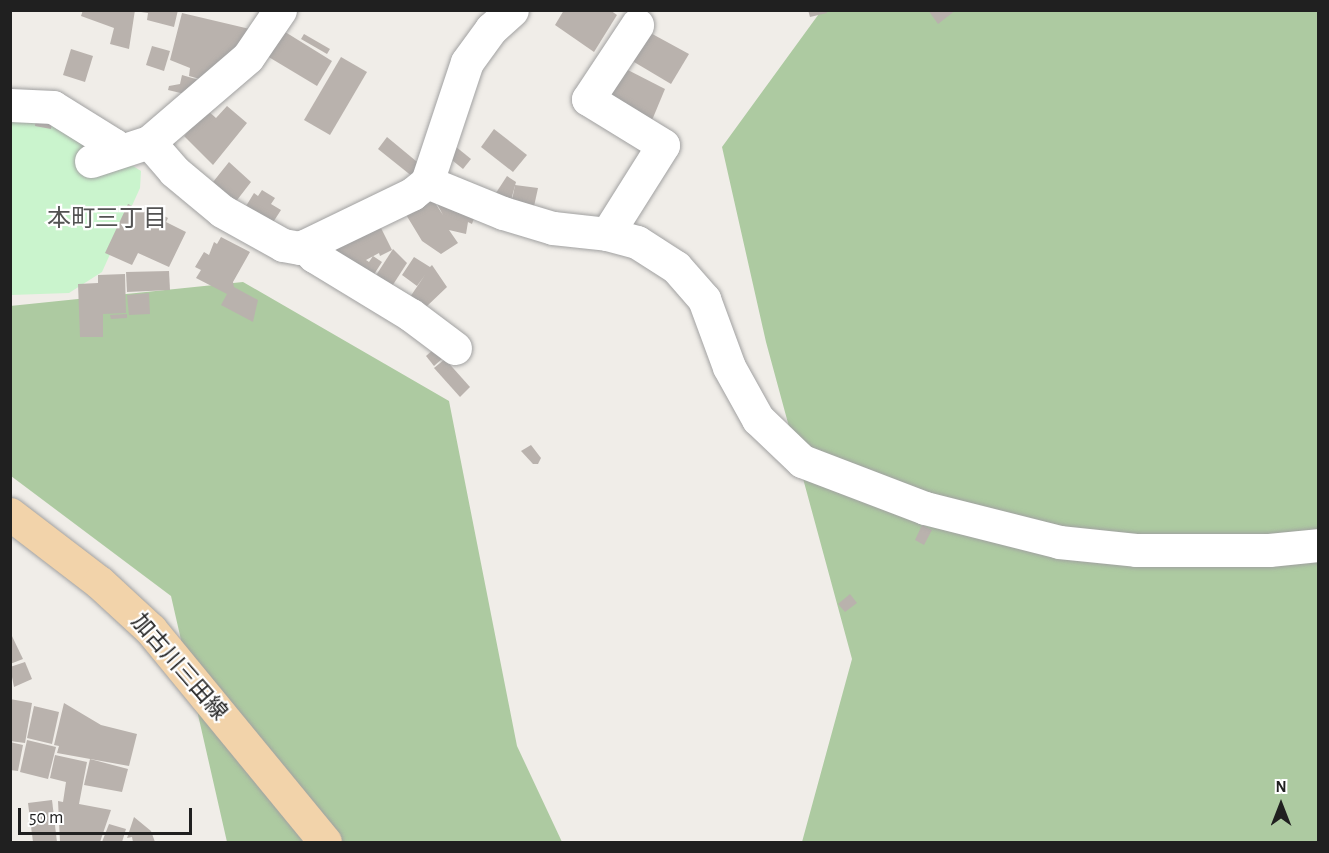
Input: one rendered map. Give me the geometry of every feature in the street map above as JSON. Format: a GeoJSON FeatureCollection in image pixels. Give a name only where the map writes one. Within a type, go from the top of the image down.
{"type":"FeatureCollection","features":[{"type":"Feature","properties":{"kind":"main road","name":"加古川三田線"},"geometry":{"type":"LineString","coordinates":[[10,514],[99,582],[152,630],[325,843]]}},
{"type":"Feature","properties":{"kind":"street"},"geometry":{"type":"LineString","coordinates":[[10,105],[53,107],[114,145],[104,156],[149,142],[248,57],[280,10]]}},
{"type":"Feature","properties":{"kind":"street"},"geometry":{"type":"LineString","coordinates":[[149,142],[152,151],[222,211],[283,245],[304,246],[412,194],[428,182],[467,62],[491,29],[512,10]]}},
{"type":"Feature","properties":{"kind":"street"},"geometry":{"type":"LineString","coordinates":[[607,234],[663,145],[588,99],[637,25]]}},
{"type":"Feature","properties":{"kind":"street"},"geometry":{"type":"LineString","coordinates":[[428,182],[523,219],[553,228],[607,234],[637,242],[676,267],[704,300],[729,367],[758,419],[802,461],[925,508],[1059,542],[1136,550],[1269,550],[1318,545]]}},
{"type":"Feature","properties":{"kind":"street"},"geometry":{"type":"LineString","coordinates":[[304,246],[314,256],[411,315],[455,348]]}},
{"type":"Feature","properties":{"kind":"green space"},"geometry":{"type":"Polygon","coordinates":[[[821,11],[1318,11],[1318,842],[802,842],[852,659],[766,342],[722,147],[821,11]]]}},
{"type":"Feature","properties":{"kind":"green space"},"geometry":{"type":"Polygon","coordinates":[[[10,111],[51,114],[141,171],[140,188],[102,272],[69,293],[11,295],[10,111]]]}},
{"type":"Feature","properties":{"kind":"green space"},"geometry":{"type":"Polygon","coordinates":[[[243,282],[449,401],[517,746],[562,842],[227,842],[171,596],[11,476],[10,306],[243,282]]]}},
{"type":"Feature","properties":{"kind":"building"},"geometry":{"type":"Polygon","coordinates":[[[83,10],[135,10],[129,49],[110,44],[114,28],[81,16],[83,10]]]}},
{"type":"Feature","properties":{"kind":"building"},"geometry":{"type":"Polygon","coordinates":[[[178,10],[174,27],[147,20],[148,13],[141,12],[178,10]]]}},
{"type":"Feature","properties":{"kind":"building"},"geometry":{"type":"Polygon","coordinates":[[[564,10],[610,10],[617,15],[594,52],[555,25],[564,10]]]}},
{"type":"Feature","properties":{"kind":"building"},"geometry":{"type":"Polygon","coordinates":[[[808,10],[826,10],[827,13],[810,17],[808,10]]]}},
{"type":"Feature","properties":{"kind":"building"},"geometry":{"type":"Polygon","coordinates":[[[928,10],[956,10],[938,24],[928,10]]]}},
{"type":"Feature","properties":{"kind":"building"},"geometry":{"type":"Polygon","coordinates":[[[182,13],[254,30],[200,82],[201,75],[200,79],[189,76],[190,68],[170,60],[182,13]]]}},
{"type":"Feature","properties":{"kind":"building"},"geometry":{"type":"Polygon","coordinates":[[[282,30],[332,61],[317,86],[267,56],[282,30]]]}},
{"type":"Feature","properties":{"kind":"building"},"geometry":{"type":"Polygon","coordinates":[[[645,30],[689,54],[671,84],[629,59],[645,30]]]}},
{"type":"Feature","properties":{"kind":"building"},"geometry":{"type":"Polygon","coordinates":[[[304,34],[330,49],[327,54],[301,39],[304,34]]]}},
{"type":"Feature","properties":{"kind":"building"},"geometry":{"type":"Polygon","coordinates":[[[152,46],[170,51],[164,71],[146,65],[152,46]]]}},
{"type":"Feature","properties":{"kind":"building"},"geometry":{"type":"Polygon","coordinates":[[[71,49],[93,56],[85,82],[63,75],[71,49]]]}},
{"type":"Feature","properties":{"kind":"building"},"geometry":{"type":"Polygon","coordinates":[[[341,57],[367,72],[330,135],[304,120],[341,57]]]}},
{"type":"Feature","properties":{"kind":"building"},"geometry":{"type":"Polygon","coordinates":[[[624,68],[665,89],[650,125],[606,98],[624,68]]]}},
{"type":"Feature","properties":{"kind":"building"},"geometry":{"type":"Polygon","coordinates":[[[182,75],[199,80],[193,96],[168,90],[169,86],[180,84],[182,75]]]}},
{"type":"Feature","properties":{"kind":"building"},"geometry":{"type":"Polygon","coordinates":[[[227,106],[247,123],[213,165],[184,136],[207,110],[216,118],[227,106]]]}},
{"type":"Feature","properties":{"kind":"building"},"geometry":{"type":"Polygon","coordinates":[[[37,113],[53,116],[51,129],[35,126],[37,113]]]}},
{"type":"Feature","properties":{"kind":"building"},"geometry":{"type":"Polygon","coordinates":[[[494,129],[527,155],[513,172],[481,147],[494,129]]]}},
{"type":"Feature","properties":{"kind":"building"},"geometry":{"type":"Polygon","coordinates":[[[387,137],[422,166],[413,177],[378,149],[387,137]]]}},
{"type":"Feature","properties":{"kind":"building"},"geometry":{"type":"Polygon","coordinates":[[[455,146],[471,159],[463,169],[447,156],[455,146]]]}},
{"type":"Feature","properties":{"kind":"building"},"geometry":{"type":"Polygon","coordinates":[[[229,162],[251,182],[234,204],[217,192],[220,188],[213,182],[229,162]]]}},
{"type":"Feature","properties":{"kind":"building"},"geometry":{"type":"Polygon","coordinates":[[[507,176],[516,182],[510,204],[492,199],[507,176]]]}},
{"type":"Feature","properties":{"kind":"building"},"geometry":{"type":"Polygon","coordinates":[[[515,185],[538,188],[533,211],[511,205],[515,185]]]}},
{"type":"Feature","properties":{"kind":"building"},"geometry":{"type":"Polygon","coordinates":[[[262,190],[275,198],[271,204],[281,210],[270,227],[243,211],[254,193],[258,196],[262,190]]]}},
{"type":"Feature","properties":{"kind":"building"},"geometry":{"type":"Polygon","coordinates":[[[429,194],[443,215],[437,204],[442,196],[477,210],[472,224],[468,222],[466,234],[449,230],[458,243],[441,254],[422,241],[402,208],[429,194]]]}},
{"type":"Feature","properties":{"kind":"building"},"geometry":{"type":"Polygon","coordinates":[[[128,204],[149,214],[151,210],[160,214],[168,218],[166,222],[186,232],[169,267],[138,253],[132,265],[105,253],[128,204]]]}},
{"type":"Feature","properties":{"kind":"building"},"geometry":{"type":"Polygon","coordinates":[[[376,218],[392,250],[380,256],[379,253],[373,256],[382,262],[369,282],[316,251],[376,218]]]}},
{"type":"Feature","properties":{"kind":"building"},"geometry":{"type":"Polygon","coordinates":[[[221,237],[250,252],[233,282],[234,287],[258,300],[253,322],[221,305],[227,294],[196,278],[201,270],[195,267],[204,252],[209,255],[214,242],[217,244],[221,237]]]}},
{"type":"Feature","properties":{"kind":"building"},"geometry":{"type":"Polygon","coordinates":[[[393,249],[407,263],[387,294],[371,283],[393,249]]]}},
{"type":"Feature","properties":{"kind":"building"},"geometry":{"type":"Polygon","coordinates":[[[414,257],[430,267],[432,265],[447,287],[426,307],[421,301],[417,305],[410,297],[425,275],[417,286],[402,275],[414,257]]]}},
{"type":"Feature","properties":{"kind":"building"},"geometry":{"type":"Polygon","coordinates":[[[169,271],[170,290],[127,292],[126,272],[169,271]]]}},
{"type":"Feature","properties":{"kind":"building"},"geometry":{"type":"Polygon","coordinates":[[[125,274],[126,313],[103,314],[103,337],[80,337],[78,284],[98,283],[98,275],[125,274]]]}},
{"type":"Feature","properties":{"kind":"building"},"geometry":{"type":"Polygon","coordinates":[[[149,293],[150,314],[129,315],[127,295],[149,293]]]}},
{"type":"Feature","properties":{"kind":"building"},"geometry":{"type":"Polygon","coordinates":[[[127,314],[127,318],[111,319],[110,315],[127,314]]]}},
{"type":"Feature","properties":{"kind":"building"},"geometry":{"type":"Polygon","coordinates":[[[435,348],[443,358],[434,366],[426,356],[435,348]]]}},
{"type":"Feature","properties":{"kind":"building"},"geometry":{"type":"Polygon","coordinates":[[[445,359],[470,387],[460,397],[434,368],[445,359]]]}},
{"type":"Feature","properties":{"kind":"building"},"geometry":{"type":"Polygon","coordinates":[[[531,445],[541,458],[538,464],[533,464],[521,451],[531,445]]]}},
{"type":"Feature","properties":{"kind":"building"},"geometry":{"type":"Polygon","coordinates":[[[922,525],[932,530],[924,545],[915,540],[922,525]]]}},
{"type":"Feature","properties":{"kind":"building"},"geometry":{"type":"Polygon","coordinates":[[[850,594],[857,603],[845,612],[838,604],[850,594]]]}},
{"type":"Feature","properties":{"kind":"building"},"geometry":{"type":"Polygon","coordinates":[[[10,632],[23,659],[10,664],[10,632]]]}},
{"type":"Feature","properties":{"kind":"building"},"geometry":{"type":"Polygon","coordinates":[[[25,662],[32,679],[14,687],[10,667],[25,662]]]}},
{"type":"Feature","properties":{"kind":"building"},"geometry":{"type":"Polygon","coordinates":[[[10,699],[32,703],[25,743],[10,741],[10,699]]]}},
{"type":"Feature","properties":{"kind":"building"},"geometry":{"type":"Polygon","coordinates":[[[64,703],[101,725],[137,734],[129,766],[57,753],[59,746],[54,745],[64,703]]]}},
{"type":"Feature","properties":{"kind":"building"},"geometry":{"type":"Polygon","coordinates":[[[34,706],[59,712],[52,744],[27,738],[34,706]]]}},
{"type":"Feature","properties":{"kind":"building"},"geometry":{"type":"Polygon","coordinates":[[[27,740],[56,747],[48,779],[20,772],[27,740]]]}},
{"type":"Feature","properties":{"kind":"building"},"geometry":{"type":"Polygon","coordinates":[[[10,742],[23,745],[18,771],[10,770],[10,742]]]}},
{"type":"Feature","properties":{"kind":"building"},"geometry":{"type":"Polygon","coordinates":[[[55,755],[87,762],[79,804],[111,810],[100,842],[60,842],[58,801],[63,802],[66,782],[50,778],[55,755]]]}},
{"type":"Feature","properties":{"kind":"building"},"geometry":{"type":"Polygon","coordinates":[[[90,759],[128,769],[122,792],[84,785],[90,759]]]}},
{"type":"Feature","properties":{"kind":"building"},"geometry":{"type":"Polygon","coordinates":[[[52,800],[57,842],[33,842],[28,803],[52,800]]]}},
{"type":"Feature","properties":{"kind":"building"},"geometry":{"type":"Polygon","coordinates":[[[134,817],[151,831],[155,842],[133,842],[132,837],[127,838],[134,817]]]}},
{"type":"Feature","properties":{"kind":"building"},"geometry":{"type":"Polygon","coordinates":[[[109,824],[126,829],[122,842],[102,842],[109,824]]]}},
{"type":"Feature","properties":{"kind":"district","name":"本町三丁目"},"geometry":{"type":"Point","coordinates":[107,220]}}]}
